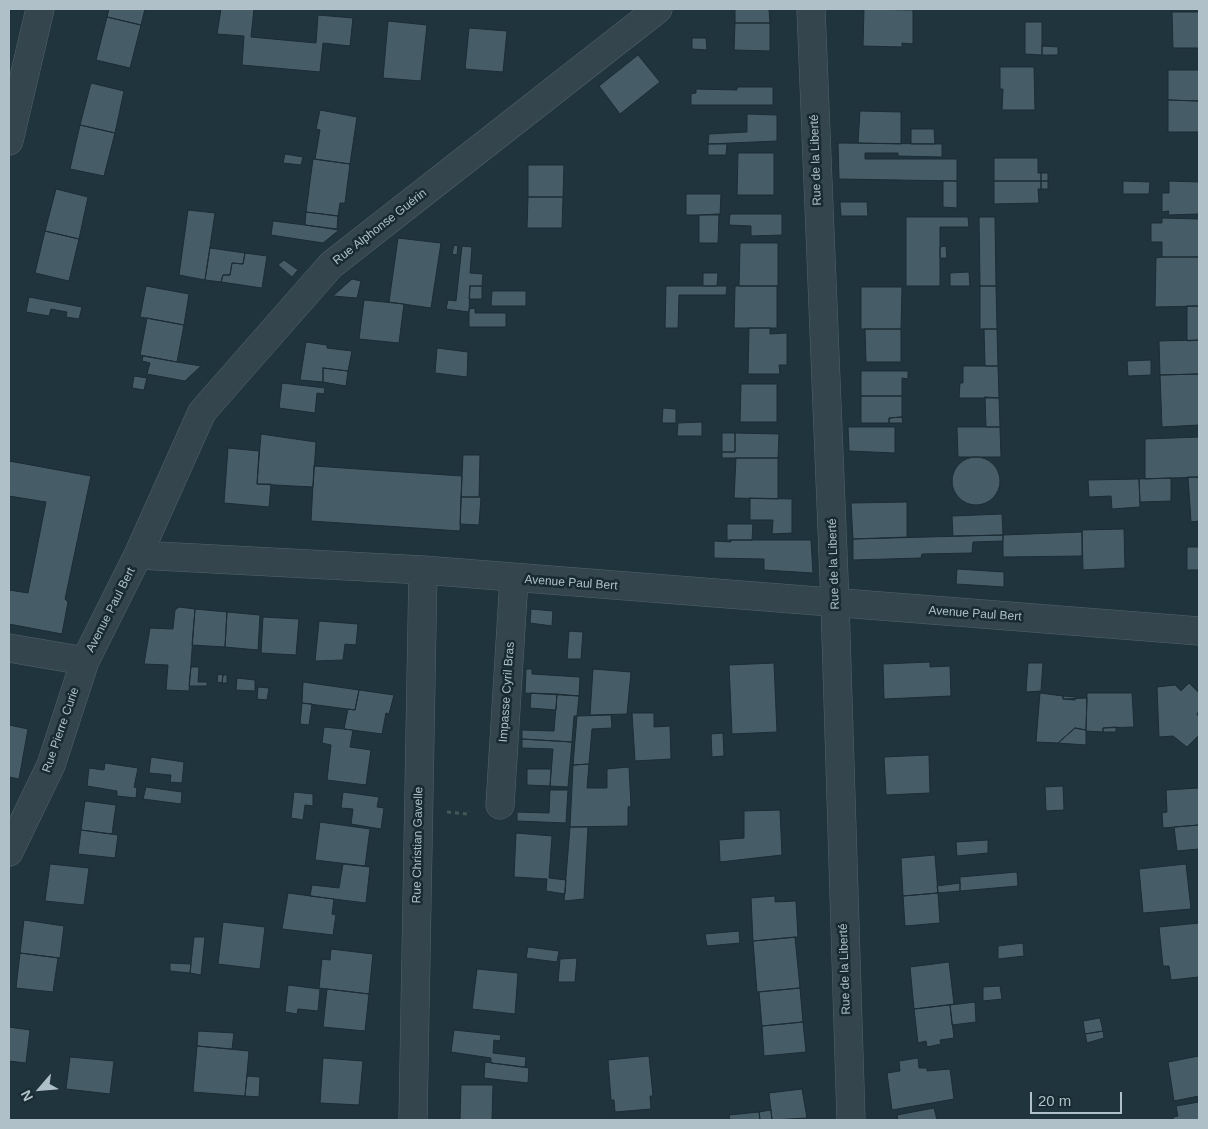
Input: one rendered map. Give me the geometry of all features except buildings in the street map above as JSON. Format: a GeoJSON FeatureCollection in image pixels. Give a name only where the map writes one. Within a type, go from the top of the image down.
{"type":"FeatureCollection","features":[{"type":"Feature","properties":{"kind":"street"},"geometry":{"type":"LineString","coordinates":[[9,141],[40,9]]}},
{"type":"Feature","properties":{"kind":"street","name":"Rue Alphonse Guérin"},"geometry":{"type":"LineString","coordinates":[[138,555],[202,412],[331,264],[658,9]]}},
{"type":"Feature","properties":{"kind":"street","name":"Rue de la Liberté"},"geometry":{"type":"LineString","coordinates":[[811,9],[835,603],[851,1120]]}},
{"type":"Feature","properties":{"kind":"street","name":"Avenue Paul Bert"},"geometry":{"type":"LineString","coordinates":[[9,648],[85,661],[138,555],[424,570],[514,579],[1199,631]]}},
{"type":"Feature","properties":{"kind":"street","name":"Rue Christian Gavelle"},"geometry":{"type":"LineString","coordinates":[[412,1120],[424,570]]}},
{"type":"Feature","properties":{"kind":"street","name":"Impasse Cyril Bras"},"geometry":{"type":"LineString","coordinates":[[500,805],[514,579]]}},
{"type":"Feature","properties":{"kind":"street","name":"Rue Pierre Curie"},"geometry":{"type":"LineString","coordinates":[[9,852],[51,766],[85,661]]}}]}
